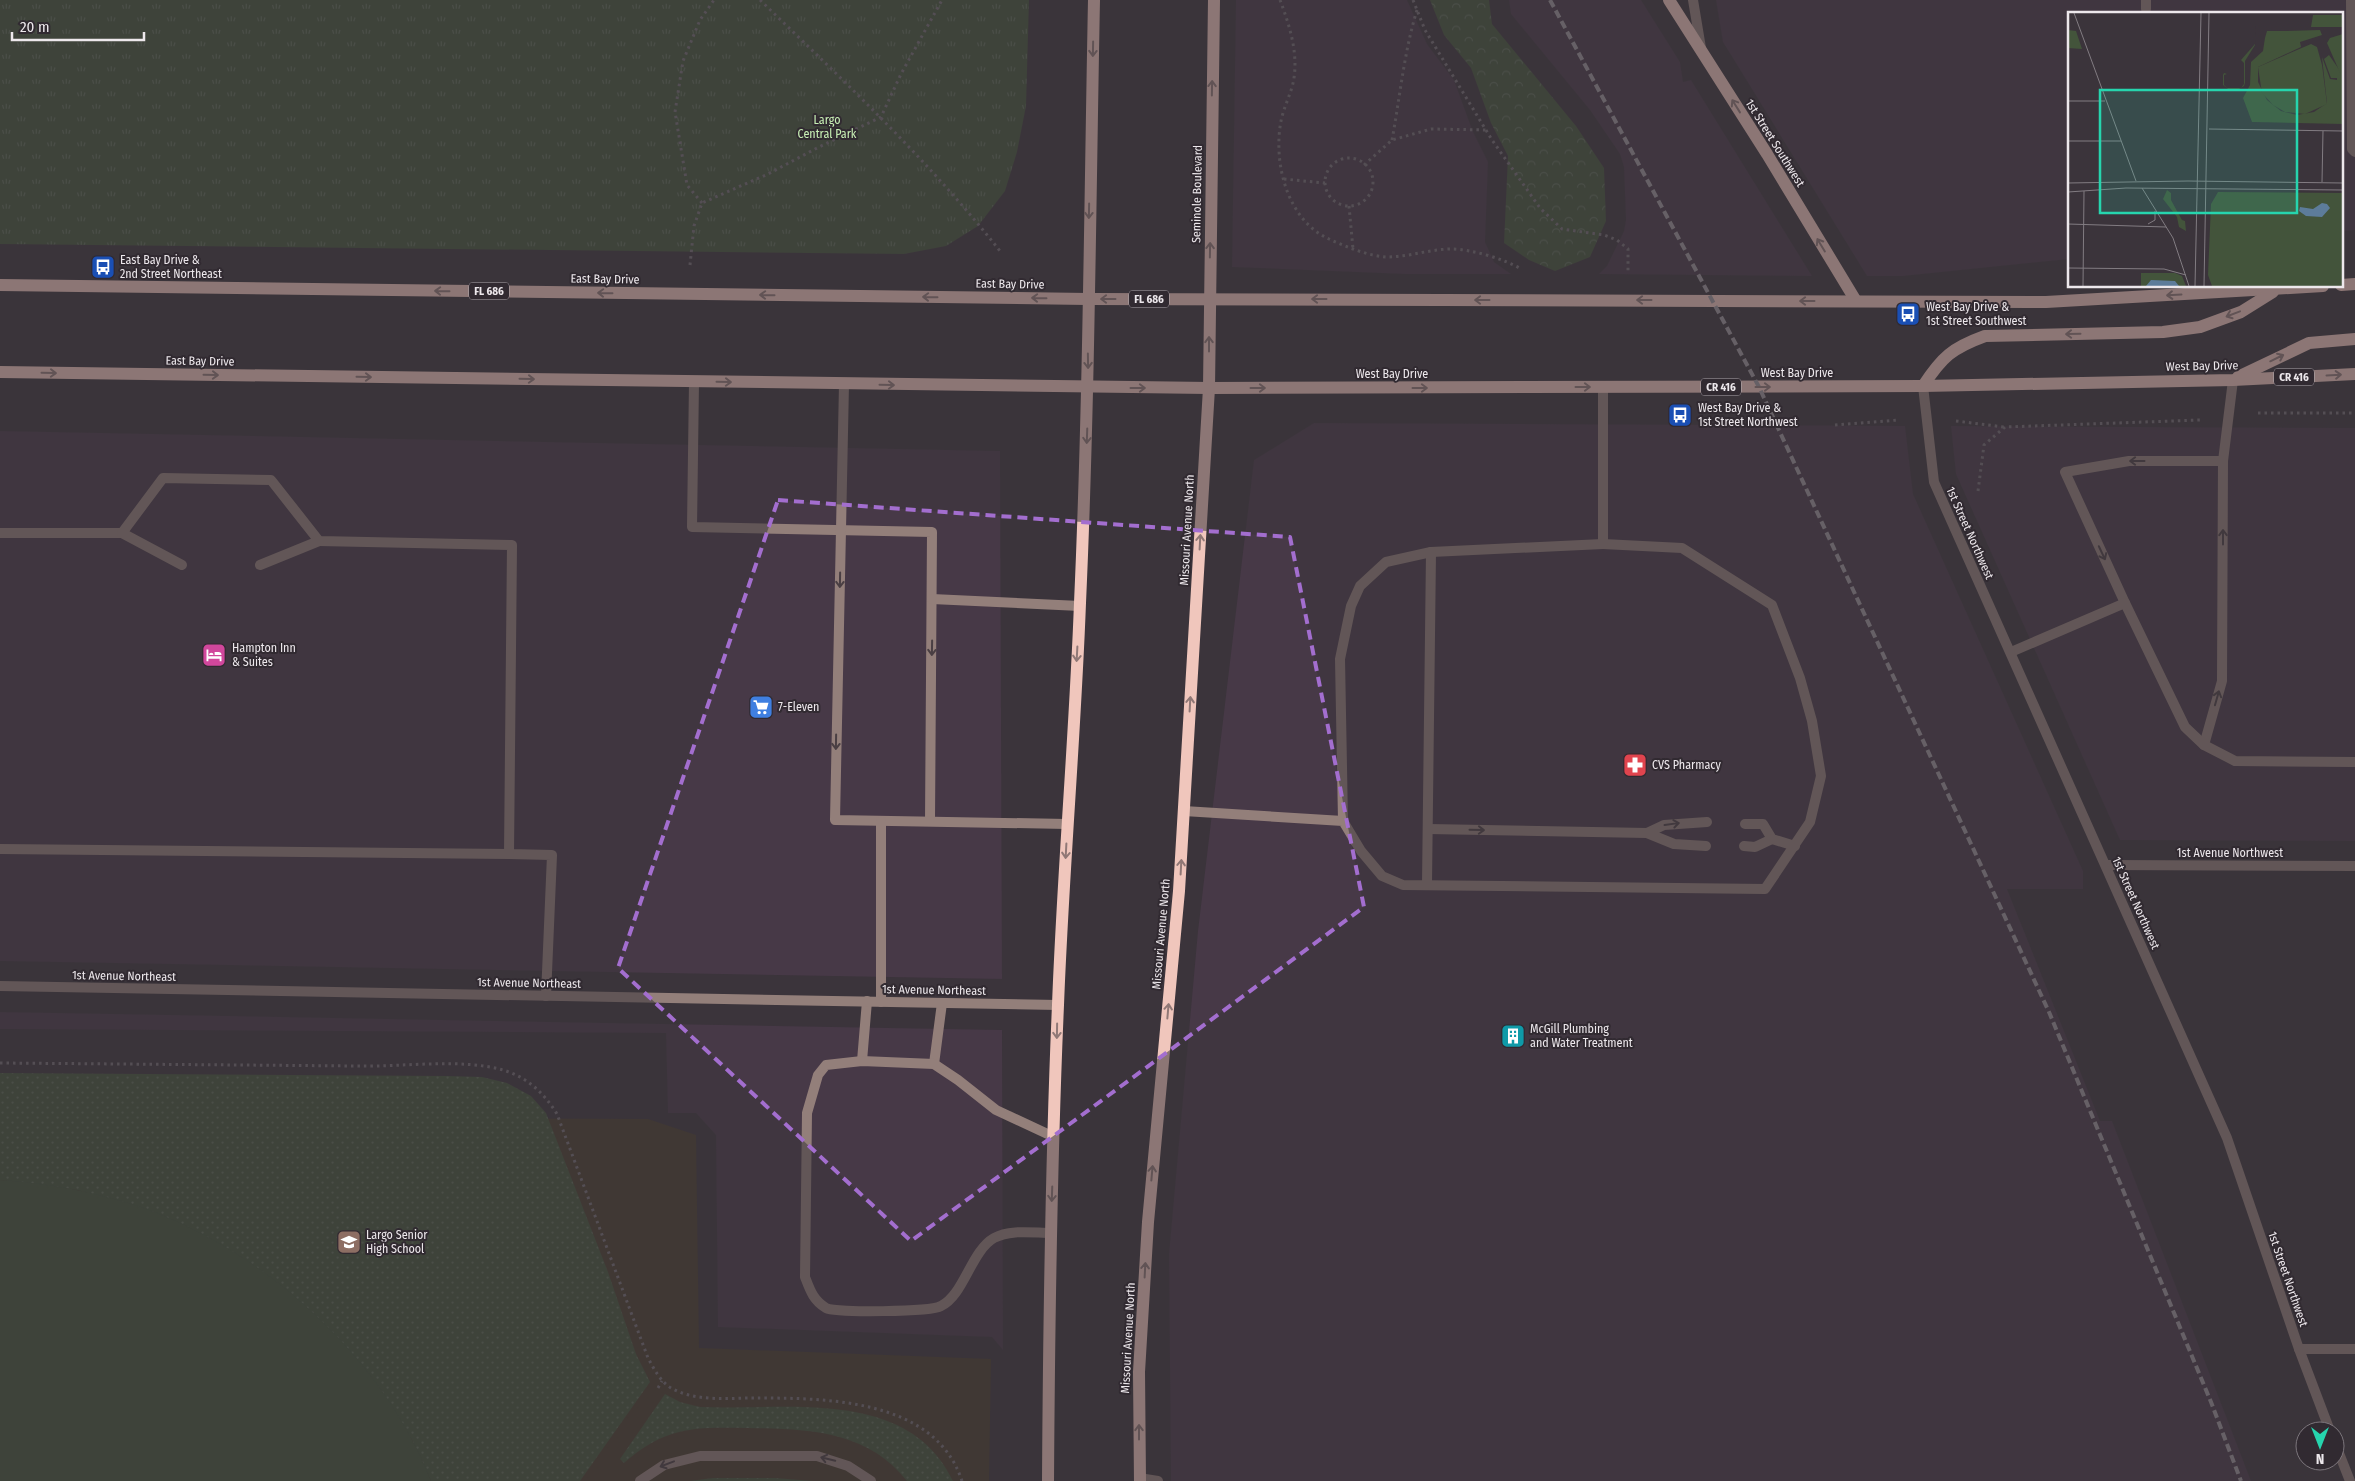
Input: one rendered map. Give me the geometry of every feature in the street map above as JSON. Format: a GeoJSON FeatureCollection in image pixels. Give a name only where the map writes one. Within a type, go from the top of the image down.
{"type":"FeatureCollection","features":[{"type":"Feature","properties":{"kind":"main road"},"geometry":{"type":"LineString","coordinates":[[1048,1481],[1051,1233],[1058,1005],[1080,606],[1089,388],[1088,299],[1094,0]]}},
{"type":"Feature","properties":{"kind":"main road","name":"Seminole Boulevard"},"geometry":{"type":"LineString","coordinates":[[1209,388],[1214,0]]}},
{"type":"Feature","properties":{"kind":"main road","name":"1st Street Southwest"},"geometry":{"type":"LineString","coordinates":[[1669,0],[1856,301]]}},
{"type":"Feature","properties":{"kind":"main road"},"geometry":{"type":"LineString","coordinates":[[2342,285],[2355,284]]}},
{"type":"Feature","properties":{"kind":"main road","name":"East Bay Drive"},"geometry":{"type":"LineString","coordinates":[[0,285],[1210,299]]}},
{"type":"Feature","properties":{"kind":"main road"},"geometry":{"type":"LineString","coordinates":[[1210,299],[2046,302],[2299,288]]}},
{"type":"Feature","properties":{"kind":"main road"},"geometry":{"type":"LineString","coordinates":[[1923,386],[1938,363],[1961,344],[1985,336],[2163,332],[2200,327],[2241,312],[2275,290]]}},
{"type":"Feature","properties":{"kind":"main road"},"geometry":{"type":"LineString","coordinates":[[2233,380],[2309,343],[2355,339]]}},
{"type":"Feature","properties":{"kind":"main road","name":"East Bay Drive"},"geometry":{"type":"LineString","coordinates":[[0,372],[1089,388],[1209,388]]}},
{"type":"Feature","properties":{"kind":"main road","name":"West Bay Drive"},"geometry":{"type":"LineString","coordinates":[[1209,388],[1923,386],[2233,380],[2355,374]]}},
{"type":"Feature","properties":{"kind":"main road","name":"Missouri Avenue North"},"geometry":{"type":"LineString","coordinates":[[1140,1480],[1139,1372],[1147,1240],[1179,891],[1209,388]]}},
{"type":"Feature","properties":{"kind":"street"},"geometry":{"type":"LineString","coordinates":[[1693,0],[1702,52]]}},
{"type":"Feature","properties":{"kind":"street"},"geometry":{"type":"LineString","coordinates":[[2351,0],[2352,149],[2355,152]]}},
{"type":"Feature","properties":{"kind":"street"},"geometry":{"type":"LineString","coordinates":[[2204,745],[2222,681],[2224,461],[2233,380]]}},
{"type":"Feature","properties":{"kind":"street"},"geometry":{"type":"LineString","coordinates":[[694,382],[692,527],[932,532],[930,822]]}},
{"type":"Feature","properties":{"kind":"street"},"geometry":{"type":"LineString","coordinates":[[844,384],[835,820],[1067,824]]}},
{"type":"Feature","properties":{"kind":"street","name":"1st Street Northwest"},"geometry":{"type":"LineString","coordinates":[[1923,386],[1934,482],[2227,1138],[2299,1349],[2326,1421]]}},
{"type":"Feature","properties":{"kind":"street"},"geometry":{"type":"LineString","coordinates":[[1603,544],[1604,387]]}},
{"type":"Feature","properties":{"kind":"street"},"geometry":{"type":"LineString","coordinates":[[2224,461],[2129,461],[2065,472],[2185,727],[2204,745],[2235,761],[2355,762]]}},
{"type":"Feature","properties":{"kind":"street"},"geometry":{"type":"LineString","coordinates":[[122,533],[163,478],[271,480],[319,541]]}},
{"type":"Feature","properties":{"kind":"street"},"geometry":{"type":"LineString","coordinates":[[0,533],[122,533],[182,565]]}},
{"type":"Feature","properties":{"kind":"street"},"geometry":{"type":"LineString","coordinates":[[260,565],[319,541],[512,545],[509,854]]}},
{"type":"Feature","properties":{"kind":"street"},"geometry":{"type":"LineString","coordinates":[[1603,544],[1682,548],[1772,605],[1800,678],[1812,721],[1820,776],[1810,822],[1765,889],[1403,885],[1382,876],[1361,851],[1343,822],[1340,659],[1351,606],[1360,586],[1386,562],[1431,552],[1603,544]]}},
{"type":"Feature","properties":{"kind":"street"},"geometry":{"type":"LineString","coordinates":[[1427,884],[1431,552]]}},
{"type":"Feature","properties":{"kind":"street"},"geometry":{"type":"LineString","coordinates":[[932,599],[1080,606]]}},
{"type":"Feature","properties":{"kind":"street"},"geometry":{"type":"LineString","coordinates":[[2011,652],[2125,603]]}},
{"type":"Feature","properties":{"kind":"street"},"geometry":{"type":"LineString","coordinates":[[1184,811],[1343,822]]}},
{"type":"Feature","properties":{"kind":"street"},"geometry":{"type":"LineString","coordinates":[[882,821],[882,1002]]}},
{"type":"Feature","properties":{"kind":"street"},"geometry":{"type":"LineString","coordinates":[[1647,833],[1664,825],[1707,822]]}},
{"type":"Feature","properties":{"kind":"street"},"geometry":{"type":"LineString","coordinates":[[1744,824],[1763,824],[1772,839],[1794,846]]}},
{"type":"Feature","properties":{"kind":"street"},"geometry":{"type":"LineString","coordinates":[[1428,830],[1647,833],[1674,844],[1706,846]]}},
{"type":"Feature","properties":{"kind":"street"},"geometry":{"type":"LineString","coordinates":[[1744,846],[1755,847],[1772,839]]}},
{"type":"Feature","properties":{"kind":"street"},"geometry":{"type":"LineString","coordinates":[[0,849],[552,855],[546,996]]}},
{"type":"Feature","properties":{"kind":"street","name":"1st Avenue Northwest"},"geometry":{"type":"LineString","coordinates":[[2106,865],[2355,866]]}},
{"type":"Feature","properties":{"kind":"street","name":"1st Avenue Northeast"},"geometry":{"type":"LineString","coordinates":[[0,986],[1058,1005]]}},
{"type":"Feature","properties":{"kind":"street"},"geometry":{"type":"LineString","coordinates":[[862,1061],[866,1001]]}},
{"type":"Feature","properties":{"kind":"street"},"geometry":{"type":"LineString","coordinates":[[934,1064],[942,1003]]}},
{"type":"Feature","properties":{"kind":"street"},"geometry":{"type":"LineString","coordinates":[[1051,1233],[1017,1233],[995,1237],[983,1247],[954,1293],[941,1306],[920,1309],[852,1311],[828,1309],[812,1296],[806,1277],[807,1113],[818,1075],[826,1065],[862,1061],[934,1064],[996,1110],[1054,1137]]}},
{"type":"Feature","properties":{"kind":"street"},"geometry":{"type":"LineString","coordinates":[[2299,1349],[2355,1349]]}},
{"type":"Feature","properties":{"kind":"street"},"geometry":{"type":"LineString","coordinates":[[640,1481],[664,1464],[700,1456],[806,1456],[838,1462],[859,1472],[871,1481]]}},
{"type":"Feature","properties":{"kind":"street"},"geometry":{"type":"LineString","coordinates":[[2345,1468],[2350,1481]]}},
{"type":"Feature","properties":{"kind":"street"},"geometry":{"type":"LineString","coordinates":[[1140,1480],[1158,1481]]}},
{"type":"Feature","properties":{"kind":"path"},"geometry":{"type":"LineString","coordinates":[[702,202],[687,185],[675,112],[683,61],[700,20],[714,0]]}},
{"type":"Feature","properties":{"kind":"path"},"geometry":{"type":"LineString","coordinates":[[760,0],[882,117],[970,213],[1000,251]]}},
{"type":"Feature","properties":{"kind":"path"},"geometry":{"type":"LineString","coordinates":[[690,265],[694,226],[702,202],[768,174],[816,148],[882,117],[901,74],[942,0]]}},
{"type":"Feature","properties":{"kind":"path"},"geometry":{"type":"LineString","coordinates":[[1280,0],[1288,21],[1294,50],[1294,77],[1281,120],[1277,150],[1283,179],[1296,208],[1307,223],[1320,235],[1353,249],[1386,257],[1451,249],[1466,251],[1515,265],[1526,271]]}},
{"type":"Feature","properties":{"kind":"path"},"geometry":{"type":"LineString","coordinates":[[1413,0],[1425,30],[1486,130],[1540,208],[1562,229],[1583,231],[1617,240],[1628,249],[1628,271]]}},
{"type":"Feature","properties":{"kind":"path"},"geometry":{"type":"LineString","coordinates":[[1392,140],[1402,88],[1408,37],[1417,9]]}},
{"type":"Feature","properties":{"kind":"path"},"geometry":{"type":"LineString","coordinates":[[1364,165],[1392,140],[1431,129],[1486,130]]}},
{"type":"Feature","properties":{"kind":"path"},"geometry":{"type":"LineString","coordinates":[[1345,159],[1358,160],[1364,165],[1369,169],[1373,182],[1370,195],[1359,205],[1346,207],[1333,201],[1325,189],[1325,176],[1332,164],[1345,159]]}},
{"type":"Feature","properties":{"kind":"path"},"geometry":{"type":"LineString","coordinates":[[1283,179],[1325,183]]}},
{"type":"Feature","properties":{"kind":"path"},"geometry":{"type":"LineString","coordinates":[[1349,206],[1353,249]]}},
{"type":"Feature","properties":{"kind":"path"},"geometry":{"type":"LineString","coordinates":[[1619,271],[1637,271]]}},
{"type":"Feature","properties":{"kind":"path"},"geometry":{"type":"LineString","coordinates":[[1978,492],[1984,445],[2005,427],[2229,419],[2251,412],[2355,413]]}},
{"type":"Feature","properties":{"kind":"path"},"geometry":{"type":"LineString","coordinates":[[0,1063],[451,1065],[484,1066],[503,1070],[520,1078],[543,1094],[557,1114],[648,1358],[662,1381],[684,1394],[716,1399],[823,1399],[858,1403],[881,1410],[904,1419],[926,1433],[952,1459],[962,1481]]}},
{"type":"Feature","properties":{"kind":"path"},"geometry":{"type":"LineString","coordinates":[[658,1388],[662,1381]]}},
{"type":"Feature","properties":{"kind":"highlighted area"},"geometry":{"type":"Polygon","coordinates":[[[778,500],[1290,537],[1364,907],[911,1241],[618,968],[778,500]]]}},
{"type":"Feature","properties":{"kind":"shaded area"},"geometry":{"type":"Polygon","coordinates":[[[1236,0],[1407,0],[1427,44],[1454,80],[1473,132],[1488,162],[1485,242],[1494,262],[1511,274],[1405,274],[1232,267],[1236,0]]]}},
{"type":"Feature","properties":{"kind":"shaded area"},"geometry":{"type":"Polygon","coordinates":[[[1509,0],[1641,0],[1680,62],[1683,82],[1691,80],[1812,276],[1599,274],[1607,266],[1624,231],[1626,220],[1624,167],[1620,154],[1590,110],[1511,14],[1509,0]]]}},
{"type":"Feature","properties":{"kind":"shaded area"},"geometry":{"type":"Polygon","coordinates":[[[1716,0],[2355,0],[2355,230],[2342,231],[2342,12],[2068,12],[2068,259],[1903,276],[1867,276],[1723,42],[1716,0]]]}},
{"type":"Feature","properties":{"kind":"shaded area"},"geometry":{"type":"Polygon","coordinates":[[[1314,423],[1905,426],[1913,494],[2083,871],[2083,889],[2007,889],[2100,1121],[2112,1121],[2251,1481],[1171,1481],[1169,1254],[1198,931],[1254,460],[1314,423]]]}},
{"type":"Feature","properties":{"kind":"shaded area"},"geometry":{"type":"Polygon","coordinates":[[[1951,426],[2355,428],[2355,841],[2120,840],[1956,474],[1951,426]]]}},
{"type":"Feature","properties":{"kind":"shaded area"},"geometry":{"type":"Polygon","coordinates":[[[0,431],[1000,451],[1002,979],[0,961],[0,431]]]}},
{"type":"Feature","properties":{"kind":"shaded area"},"geometry":{"type":"Polygon","coordinates":[[[0,1012],[1002,1030],[1003,1350],[992,1337],[718,1327],[716,1135],[696,1113],[668,1113],[666,1033],[0,1029],[0,1012]]]}},
{"type":"Feature","properties":{"kind":"shaded area","name":"Largo Senior High School"},"geometry":{"type":"Polygon","coordinates":[[[0,1117],[648,1119],[696,1135],[699,1348],[991,1359],[989,1481],[0,1481],[0,1117]]]}},
{"type":"Feature","properties":{"kind":"green space","name":"Largo Central Park"},"geometry":{"type":"Polygon","coordinates":[[[0,0],[1029,0],[1026,106],[1017,152],[1005,191],[978,226],[946,246],[904,254],[0,244],[0,0]]]}},
{"type":"Feature","properties":{"kind":"green space"},"geometry":{"type":"Polygon","coordinates":[[[1430,0],[1489,0],[1492,24],[1576,126],[1604,168],[1606,221],[1590,257],[1555,271],[1529,260],[1504,243],[1508,156],[1491,123],[1471,68],[1444,35],[1430,0]]]}},
{"type":"Feature","properties":{"kind":"green space"},"geometry":{"type":"Polygon","coordinates":[[[0,1073],[447,1076],[482,1077],[507,1083],[531,1096],[546,1113],[608,1272],[636,1354],[650,1382],[580,1481],[431,1481],[412,1440],[371,1377],[249,1263],[188,1227],[142,1208],[77,1190],[0,1180],[0,1073]]]}},
{"type":"Feature","properties":{"kind":"green space"},"geometry":{"type":"Polygon","coordinates":[[[0,1180],[72,1189],[141,1207],[187,1226],[232,1251],[275,1281],[315,1314],[351,1352],[383,1392],[410,1436],[431,1481],[0,1481],[0,1180]]]}},
{"type":"Feature","properties":{"kind":"green space"},"geometry":{"type":"Polygon","coordinates":[[[665,1394],[680,1402],[700,1407],[805,1407],[841,1410],[875,1417],[906,1430],[933,1451],[953,1481],[907,1481],[891,1464],[874,1451],[855,1442],[814,1432],[770,1428],[720,1428],[681,1431],[652,1442],[624,1463],[620,1459],[665,1394]]]}},
{"type":"Feature","properties":{"kind":"green space"},"geometry":{"type":"Polygon","coordinates":[[[713,1478],[775,1478],[813,1481],[690,1481],[713,1478]]]}},
{"type":"Feature","properties":{"kind":"railway"},"geometry":{"type":"LineString","coordinates":[[1550,0],[1759,387],[2049,1012],[2211,1402],[2241,1481]]}},
{"type":"Feature","properties":{"kind":"place","name":"East Bay Drive & 2nd Street Northeast"},"geometry":{"type":"Point","coordinates":[103,267]}},
{"type":"Feature","properties":{"kind":"place","name":"West Bay Drive & 1st Street Southwest"},"geometry":{"type":"Point","coordinates":[1908,314]}},
{"type":"Feature","properties":{"kind":"place","name":"West Bay Drive & 1st Street Northwest"},"geometry":{"type":"Point","coordinates":[1680,415]}},
{"type":"Feature","properties":{"kind":"place","name":"Hampton Inn & Suites"},"geometry":{"type":"Point","coordinates":[214,655]}},
{"type":"Feature","properties":{"kind":"place","name":"7-Eleven"},"geometry":{"type":"Point","coordinates":[761,707]}},
{"type":"Feature","properties":{"kind":"place","name":"CVS Pharmacy"},"geometry":{"type":"Point","coordinates":[1635,765]}},
{"type":"Feature","properties":{"kind":"place","name":"McGill Plumbing and Water Treatment"},"geometry":{"type":"Point","coordinates":[1513,1036]}},
{"type":"Feature","properties":{"kind":"place","name":"Largo Senior High School"},"geometry":{"type":"Point","coordinates":[349,1242]}}]}
